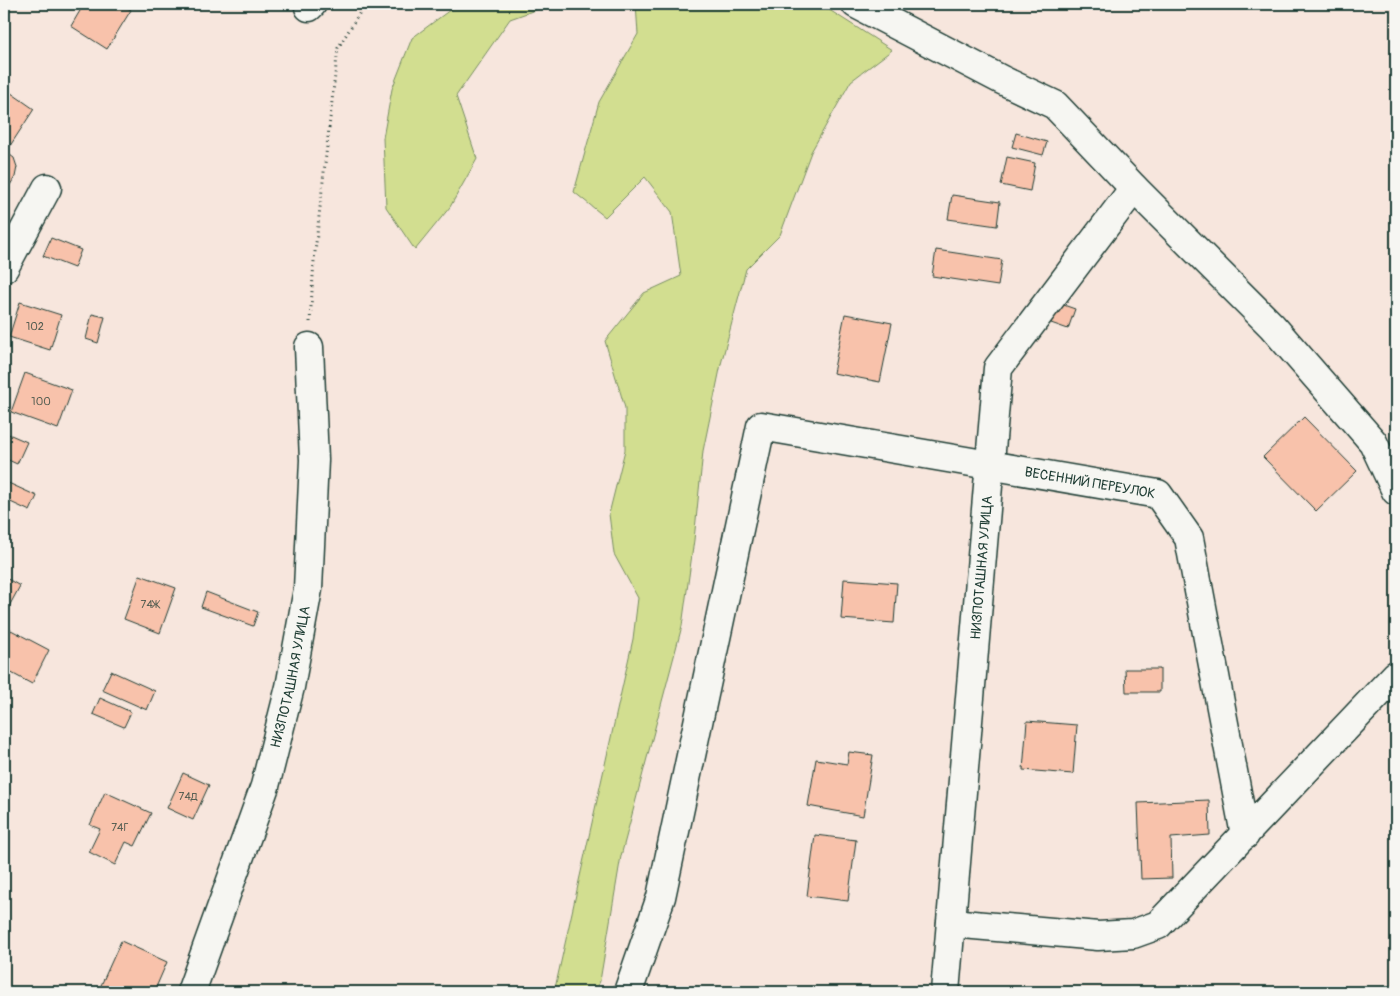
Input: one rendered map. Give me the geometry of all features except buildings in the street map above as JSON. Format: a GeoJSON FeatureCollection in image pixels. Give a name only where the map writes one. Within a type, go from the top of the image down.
{"type":"FeatureCollection","features":[{"type":"Feature","properties":{"kind":"street"},"geometry":{"type":"LineString","coordinates":[[856,4],[1002,80],[1055,105],[1134,188],[1285,340],[1373,442],[1396,491]]}},
{"type":"Feature","properties":{"kind":"street"},"geometry":{"type":"LineString","coordinates":[[4,268],[47,188]]}},
{"type":"Feature","properties":{"kind":"street","name":"НИЗПОТАШНАЯ УЛИЦА"},"geometry":{"type":"LineString","coordinates":[[945,992],[998,368],[1134,188]]}},
{"type":"Feature","properties":{"kind":"street","name":"НИЗПОТАШНАЯ УЛИЦА"},"geometry":{"type":"LineString","coordinates":[[191,992],[265,786],[290,687],[308,589],[314,460],[309,347]]}},
{"type":"Feature","properties":{"kind":"street","name":"ВЕСЕННИЙ ПЕРЕУЛОК"},"geometry":{"type":"LineString","coordinates":[[628,992],[661,897],[762,426],[1158,494],[1189,538],[1245,835]]}},
{"type":"Feature","properties":{"kind":"street"},"geometry":{"type":"LineString","coordinates":[[951,923],[1098,936],[1134,934],[1158,925],[1396,675]]}},
{"type":"Feature","properties":{"kind":"path"},"geometry":{"type":"LineString","coordinates":[[309,347],[314,261],[338,48],[365,4]]}},
{"type":"Feature","properties":{"kind":"green space"},"geometry":{"type":"Polygon","coordinates":[[[458,4],[552,4],[510,19],[456,96],[477,159],[450,207],[415,250],[386,207],[383,138],[392,89],[412,38],[458,4]]]}},
{"type":"Feature","properties":{"kind":"green space"},"geometry":{"type":"Polygon","coordinates":[[[636,4],[820,4],[892,50],[851,81],[811,152],[780,235],[746,269],[721,364],[703,451],[694,540],[682,626],[621,856],[600,981],[595,992],[553,992],[633,639],[638,598],[614,554],[609,514],[625,450],[625,408],[605,341],[644,293],[681,276],[672,212],[645,177],[605,217],[574,192],[599,102],[638,34],[636,4]]]}}]}
